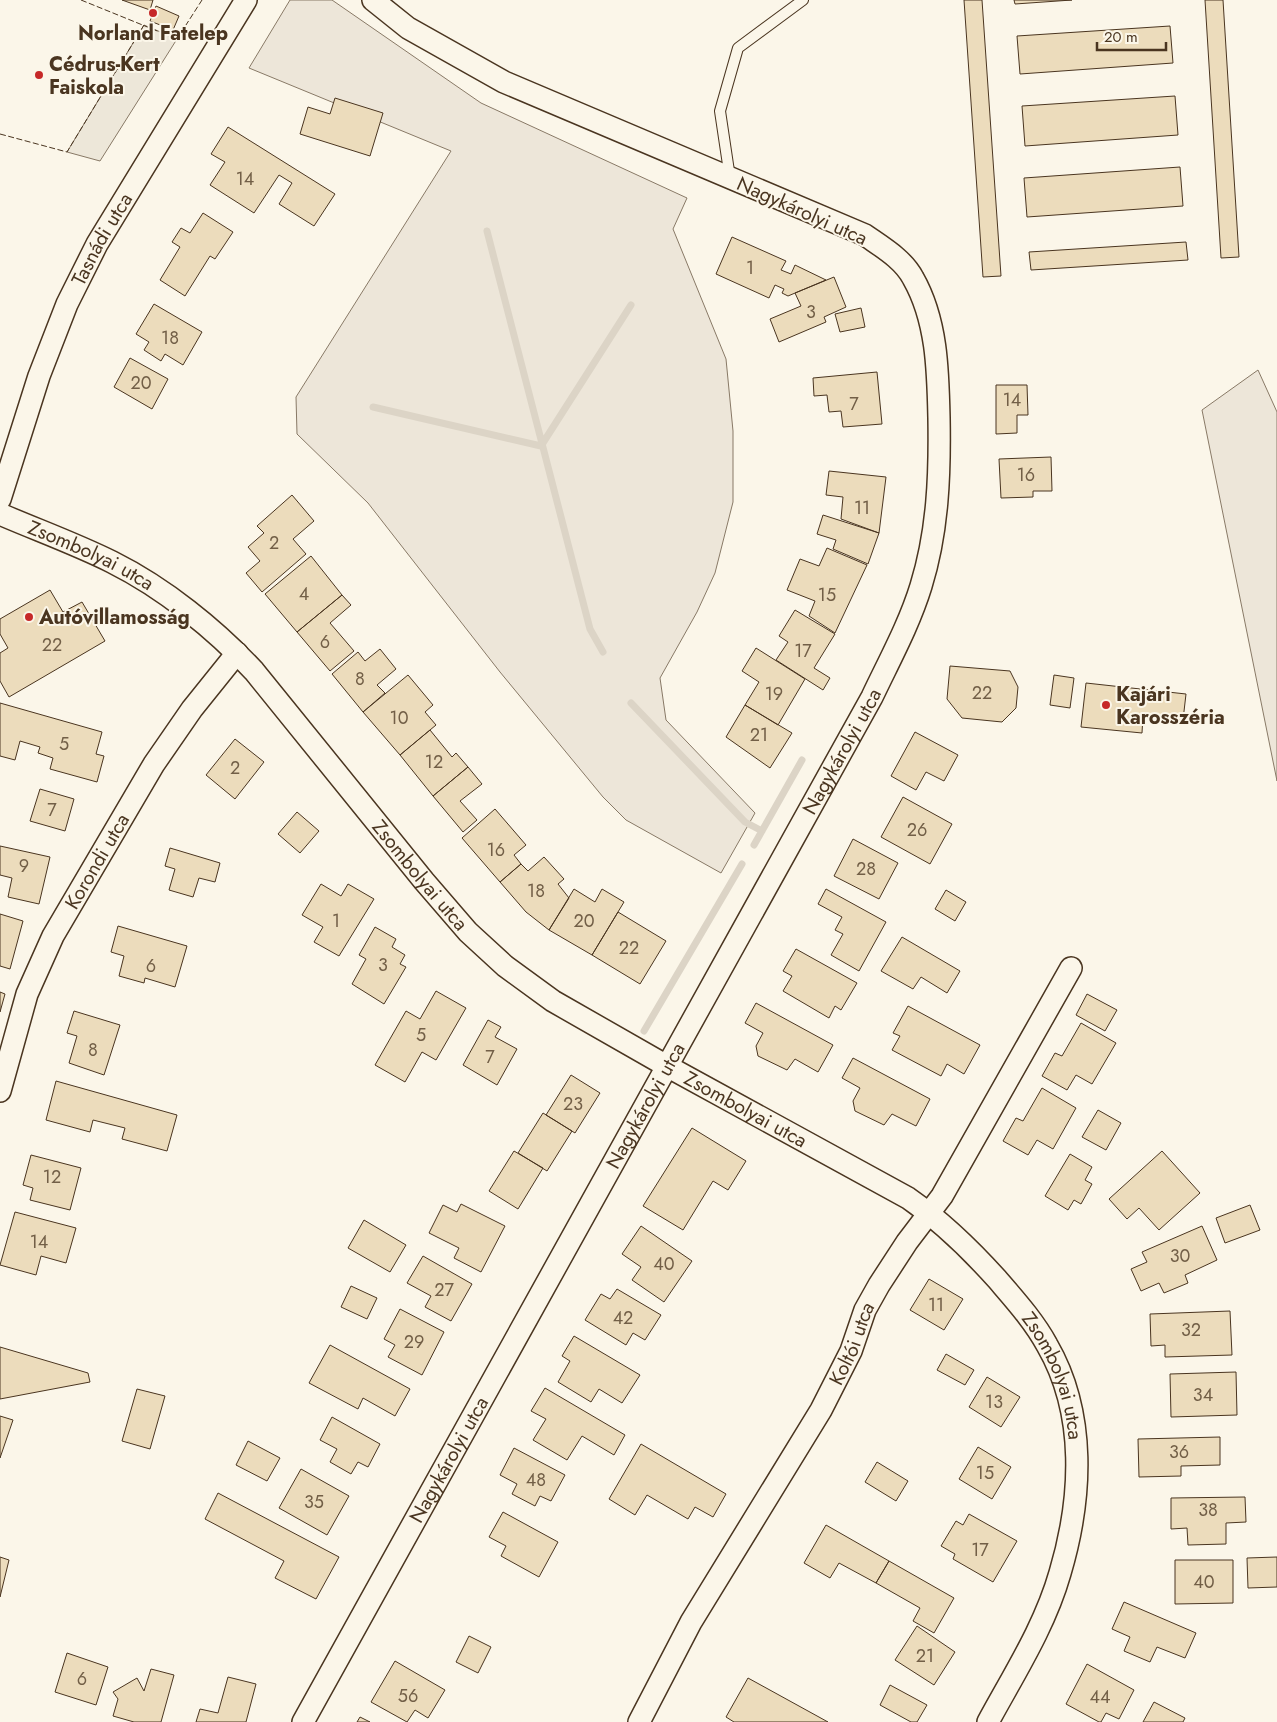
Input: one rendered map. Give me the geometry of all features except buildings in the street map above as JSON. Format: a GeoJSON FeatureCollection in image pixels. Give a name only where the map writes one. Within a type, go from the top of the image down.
{"type":"FeatureCollection","features":[{"type":"Feature","properties":{"kind":"street","name":"Tasnádi utca"},"geometry":{"type":"LineString","coordinates":[[0,499],[39,376],[67,304],[97,244],[246,0]]}},
{"type":"Feature","properties":{"kind":"street","name":"Nagykárolyi utca"},"geometry":{"type":"LineString","coordinates":[[303,1722],[665,1065],[872,697],[908,623],[921,585],[934,536],[939,498],[936,357],[926,304],[912,275],[891,253],[865,235],[504,82],[408,28],[373,0]]}},
{"type":"Feature","properties":{"kind":"street","name":"Zsombolyai utca"},"geometry":{"type":"LineString","coordinates":[[0,514],[113,563],[172,600],[237,653],[254,671],[468,932],[505,966],[553,1001],[665,1065],[908,1198],[929,1213],[985,1266],[1023,1308],[1048,1346],[1065,1384],[1075,1424],[1077,1468],[1073,1521],[1060,1574],[1034,1638],[988,1722]]}},
{"type":"Feature","properties":{"kind":"street","name":"Korondi utca"},"geometry":{"type":"LineString","coordinates":[[0,1092],[28,994],[54,936],[154,764],[192,709],[237,653]]}},
{"type":"Feature","properties":{"kind":"street","name":"Koltói utca"},"geometry":{"type":"LineString","coordinates":[[639,1722],[691,1622],[821,1410],[851,1350],[865,1310],[879,1286],[942,1196],[1071,968]]}},
{"type":"Feature","properties":{"kind":"lane"},"geometry":{"type":"LineString","coordinates":[[730,179],[720,111],[738,48],[803,0]]}},
{"type":"Feature","properties":{"kind":"shaded area"},"geometry":{"type":"Polygon","coordinates":[[[290,0],[332,0],[481,103],[687,198],[673,229],[726,359],[733,431],[733,502],[715,573],[697,612],[660,678],[666,720],[755,813],[721,873],[626,820],[603,797],[500,672],[368,503],[297,434],[296,397],[451,151],[249,68],[290,0]]]}},
{"type":"Feature","properties":{"kind":"shaded area"},"geometry":{"type":"Polygon","coordinates":[[[144,25],[177,39],[100,161],[67,152],[144,25]]]}},
{"type":"Feature","properties":{"kind":"shaded area"},"geometry":{"type":"Polygon","coordinates":[[[1258,370],[1277,412],[1277,781],[1202,410],[1258,370]]]}},
{"type":"Feature","properties":{"kind":"waterway"},"geometry":{"type":"LineString","coordinates":[[487,231],[590,629],[603,652]]}},
{"type":"Feature","properties":{"kind":"waterway"},"geometry":{"type":"LineString","coordinates":[[541,446],[631,305]]}},
{"type":"Feature","properties":{"kind":"waterway"},"geometry":{"type":"LineString","coordinates":[[373,407],[541,446]]}},
{"type":"Feature","properties":{"kind":"waterway"},"geometry":{"type":"LineString","coordinates":[[631,703],[745,822],[762,831]]}},
{"type":"Feature","properties":{"kind":"waterway"},"geometry":{"type":"LineString","coordinates":[[754,845],[802,760]]}},
{"type":"Feature","properties":{"kind":"waterway"},"geometry":{"type":"LineString","coordinates":[[644,1031],[742,864]]}},
{"type":"Feature","properties":{"kind":"fence"},"geometry":{"type":"LineString","coordinates":[[81,0],[177,39],[202,0]]}},
{"type":"Feature","properties":{"kind":"fence"},"geometry":{"type":"LineString","coordinates":[[0,134],[67,152],[144,25]]}},
{"type":"Feature","properties":{"kind":"place","name":"Norland Fatelep"},"geometry":{"type":"Point","coordinates":[153,13]}},
{"type":"Feature","properties":{"kind":"place","name":"Cédrus-Kert Faiskola"},"geometry":{"type":"Point","coordinates":[39,75]}},
{"type":"Feature","properties":{"kind":"place","name":"Autóvillamosság"},"geometry":{"type":"Point","coordinates":[29,617]}},
{"type":"Feature","properties":{"kind":"place","name":"Kajári Karosszéria"},"geometry":{"type":"Point","coordinates":[1106,705]}}]}
